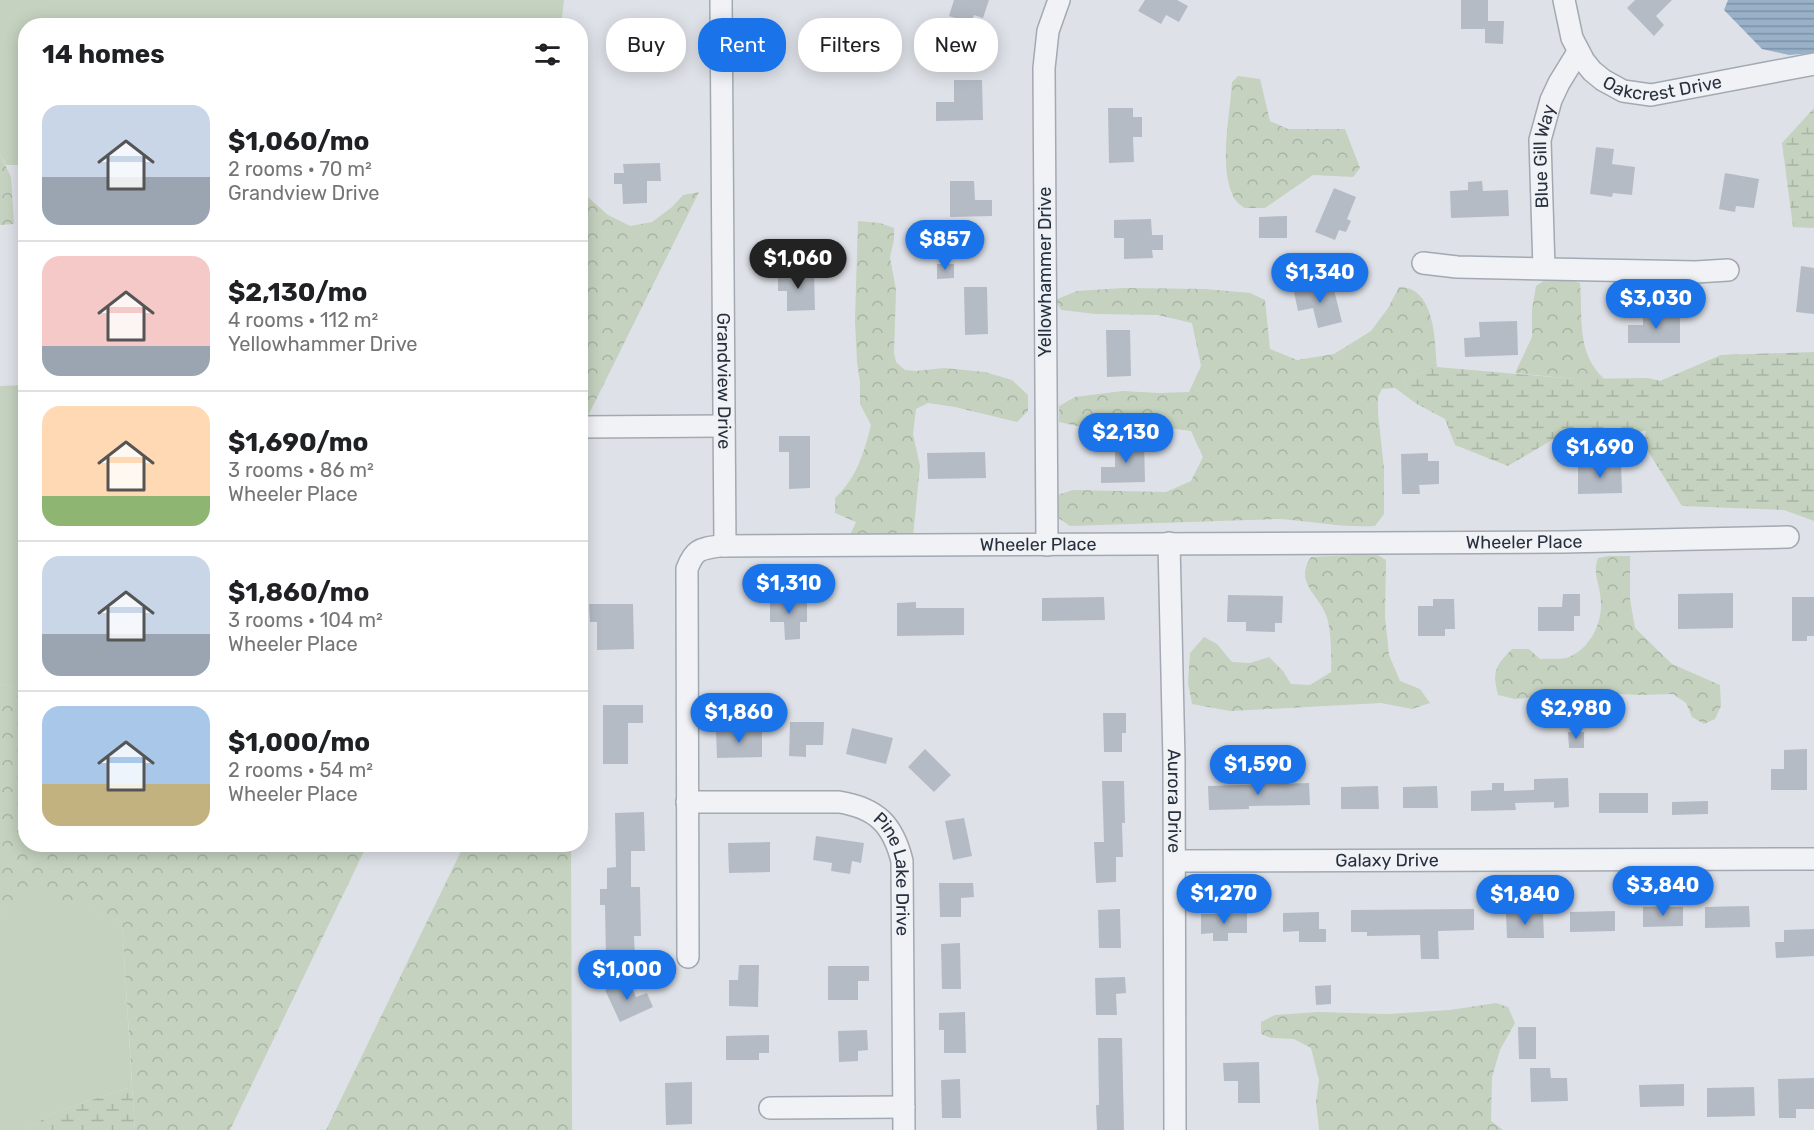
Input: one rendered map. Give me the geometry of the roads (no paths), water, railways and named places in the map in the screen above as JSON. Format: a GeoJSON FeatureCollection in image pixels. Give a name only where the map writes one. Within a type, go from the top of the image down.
{"type":"FeatureCollection","features":[{"type":"Feature","properties":{"kind":"street","name":"Grandview Drive"},"geometry":{"type":"LineString","coordinates":[[722,0],[725,546]]}},
{"type":"Feature","properties":{"kind":"street","name":"Yellowhammer Drive"},"geometry":{"type":"LineString","coordinates":[[1047,546],[1044,68],[1048,31],[1059,0]]}},
{"type":"Feature","properties":{"kind":"street","name":"Oakcrest Drive"},"geometry":{"type":"LineString","coordinates":[[1564,0],[1572,38],[1578,52],[1592,71],[1623,91],[1652,95],[1814,64]]}},
{"type":"Feature","properties":{"kind":"street","name":"Blue Gill Way"},"geometry":{"type":"LineString","coordinates":[[1544,268],[1540,140],[1558,83],[1578,52]]}},
{"type":"Feature","properties":{"kind":"street"},"geometry":{"type":"LineString","coordinates":[[1423,263],[1457,267],[1696,272],[1728,270]]}},
{"type":"Feature","properties":{"kind":"street"},"geometry":{"type":"LineString","coordinates":[[588,427],[724,426]]}},
{"type":"Feature","properties":{"kind":"street","name":"Wheeler Place"},"geometry":{"type":"LineString","coordinates":[[688,957],[687,569],[692,556],[701,549],[725,546],[1563,542],[1788,537]]}},
{"type":"Feature","properties":{"kind":"street","name":"Aurora Drive"},"geometry":{"type":"LineString","coordinates":[[1169,543],[1174,761],[1175,1130]]}},
{"type":"Feature","properties":{"kind":"street","name":"Pine Lake Drive"},"geometry":{"type":"LineString","coordinates":[[687,802],[839,802],[857,805],[870,811],[890,828],[898,843],[902,861],[904,1130]]}},
{"type":"Feature","properties":{"kind":"street","name":"Galaxy Drive"},"geometry":{"type":"LineString","coordinates":[[1175,861],[1814,858]]}},
{"type":"Feature","properties":{"kind":"street"},"geometry":{"type":"LineString","coordinates":[[770,1108],[903,1107]]}},
{"type":"Feature","properties":{"kind":"water"},"geometry":{"type":"Polygon","coordinates":[[[1728,0],[1814,0],[1814,53],[1789,55],[1762,49],[1724,10],[1728,0]]]}}]}
